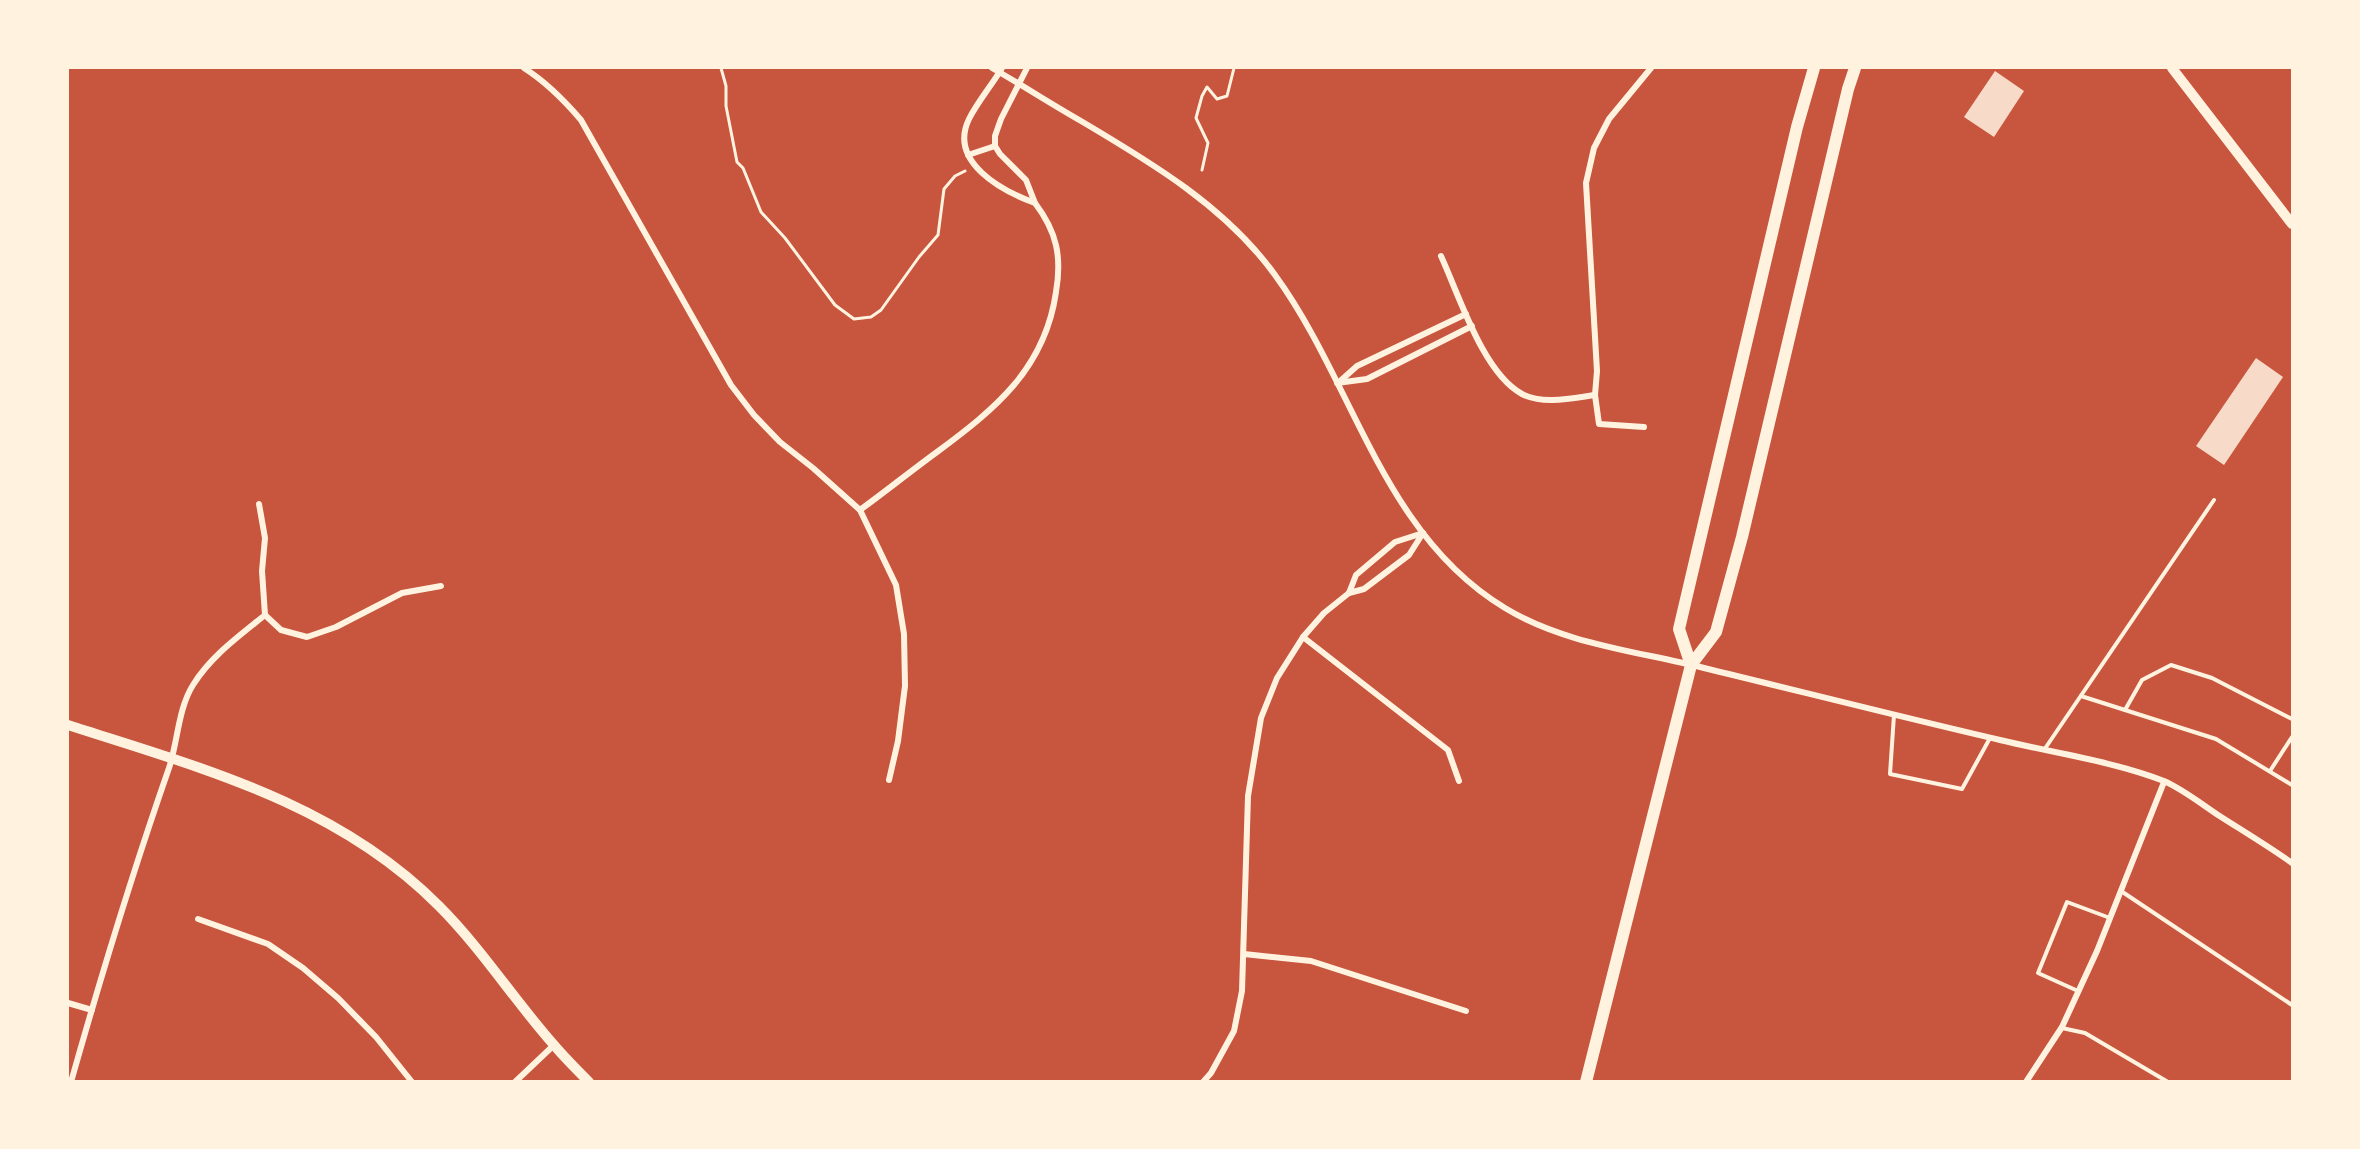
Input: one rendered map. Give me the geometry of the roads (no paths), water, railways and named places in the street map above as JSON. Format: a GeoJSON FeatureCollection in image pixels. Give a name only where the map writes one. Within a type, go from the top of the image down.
{"type":"FeatureCollection","features":[{"type":"Feature","properties":{"kind":"main road"},"geometry":{"type":"LineString","coordinates":[[1691,664],[1680,628],[1797,127],[1814,68]]}},
{"type":"Feature","properties":{"kind":"main road"},"geometry":{"type":"LineString","coordinates":[[1586,1082],[1691,664],[1716,632],[1725,600],[1759,468],[1848,88],[1855,68]]}},
{"type":"Feature","properties":{"kind":"street"},"geometry":{"type":"LineString","coordinates":[[524,68],[562,98],[581,120],[731,385],[754,415],[780,442],[860,510],[896,585],[904,634],[905,686],[898,741],[888,780]]}},
{"type":"Feature","properties":{"kind":"street"},"geometry":{"type":"LineString","coordinates":[[992,68],[1001,70],[1018,84],[1132,151],[1230,223],[1275,275],[1309,328],[1399,500],[1423,533],[1453,567],[1505,608],[1570,636],[1607,647],[1691,664],[2109,765],[2164,782],[2194,797],[2292,863]]}},
{"type":"Feature","properties":{"kind":"street"},"geometry":{"type":"LineString","coordinates":[[860,510],[987,415],[1014,386],[1037,352],[1053,313],[1060,267],[1054,234],[1047,218],[1035,203],[1026,180],[995,146],[994,136],[1027,68]]}},
{"type":"Feature","properties":{"kind":"street"},"geometry":{"type":"LineString","coordinates":[[1644,427],[1599,424],[1595,395],[1597,371],[1586,183],[1594,148],[1609,119],[1651,68]]}},
{"type":"Feature","properties":{"kind":"street"},"geometry":{"type":"LineString","coordinates":[[2172,68],[2292,224]]}},
{"type":"Feature","properties":{"kind":"street"},"geometry":{"type":"LineString","coordinates":[[1001,70],[969,120],[963,140],[974,166],[1011,194],[1035,203]]}},
{"type":"Feature","properties":{"kind":"street"},"geometry":{"type":"LineString","coordinates":[[968,155],[995,146]]}},
{"type":"Feature","properties":{"kind":"street"},"geometry":{"type":"LineString","coordinates":[[1441,256],[1480,345],[1505,381],[1523,394],[1543,399],[1595,395]]}},
{"type":"Feature","properties":{"kind":"street"},"geometry":{"type":"LineString","coordinates":[[1337,383],[1358,366],[1466,314]]}},
{"type":"Feature","properties":{"kind":"street"},"geometry":{"type":"LineString","coordinates":[[1337,383],[1367,379],[1472,326]]}},
{"type":"Feature","properties":{"kind":"street"},"geometry":{"type":"LineString","coordinates":[[259,504],[265,538],[262,571],[265,615],[281,630],[307,637],[336,627],[402,593],[441,586]]}},
{"type":"Feature","properties":{"kind":"street"},"geometry":{"type":"LineString","coordinates":[[1349,593],[1356,575],[1395,542],[1423,533]]}},
{"type":"Feature","properties":{"kind":"street"},"geometry":{"type":"LineString","coordinates":[[1203,1082],[1233,1031],[1242,991],[1248,796],[1261,718],[1277,678],[1303,638],[1324,613],[1349,593],[1364,590],[1409,555],[1423,533]]}},
{"type":"Feature","properties":{"kind":"street"},"geometry":{"type":"LineString","coordinates":[[71,1082],[129,883],[172,759],[183,708],[193,685],[220,651],[265,615]]}},
{"type":"Feature","properties":{"kind":"street"},"geometry":{"type":"LineString","coordinates":[[1303,638],[1448,750],[1459,781]]}},
{"type":"Feature","properties":{"kind":"street"},"geometry":{"type":"LineString","coordinates":[[68,725],[235,780],[282,799],[329,823],[386,860],[438,905],[465,934],[554,1045],[589,1082]]}},
{"type":"Feature","properties":{"kind":"street"},"geometry":{"type":"LineString","coordinates":[[2026,1082],[2062,1028],[2110,918],[2164,782]]}},
{"type":"Feature","properties":{"kind":"street"},"geometry":{"type":"LineString","coordinates":[[198,919],[268,944],[303,968],[346,1006],[376,1037],[412,1082]]}},
{"type":"Feature","properties":{"kind":"street"},"geometry":{"type":"LineString","coordinates":[[1244,954],[1311,961],[1466,1011]]}},
{"type":"Feature","properties":{"kind":"street"},"geometry":{"type":"LineString","coordinates":[[68,1003],[92,1010]]}},
{"type":"Feature","properties":{"kind":"street"},"geometry":{"type":"LineString","coordinates":[[514,1082],[554,1045]]}},
{"type":"Feature","properties":{"kind":"lane"},"geometry":{"type":"LineString","coordinates":[[2044,750],[2214,500]]}},
{"type":"Feature","properties":{"kind":"lane"},"geometry":{"type":"LineString","coordinates":[[2125,710],[2142,680],[2171,665],[2212,678],[2292,719]]}},
{"type":"Feature","properties":{"kind":"lane"},"geometry":{"type":"LineString","coordinates":[[2081,696],[2216,739],[2292,785]]}},
{"type":"Feature","properties":{"kind":"lane"},"geometry":{"type":"LineString","coordinates":[[1894,714],[1890,774],[1962,789],[1990,738]]}},
{"type":"Feature","properties":{"kind":"lane"},"geometry":{"type":"LineString","coordinates":[[2270,771],[2292,737]]}},
{"type":"Feature","properties":{"kind":"lane"},"geometry":{"type":"LineString","coordinates":[[2121,891],[2292,1005]]}},
{"type":"Feature","properties":{"kind":"lane"},"geometry":{"type":"LineString","coordinates":[[2078,991],[2038,973],[2067,902],[2110,918]]}},
{"type":"Feature","properties":{"kind":"lane"},"geometry":{"type":"LineString","coordinates":[[2062,1028],[2085,1033],[2168,1082]]}}]}
